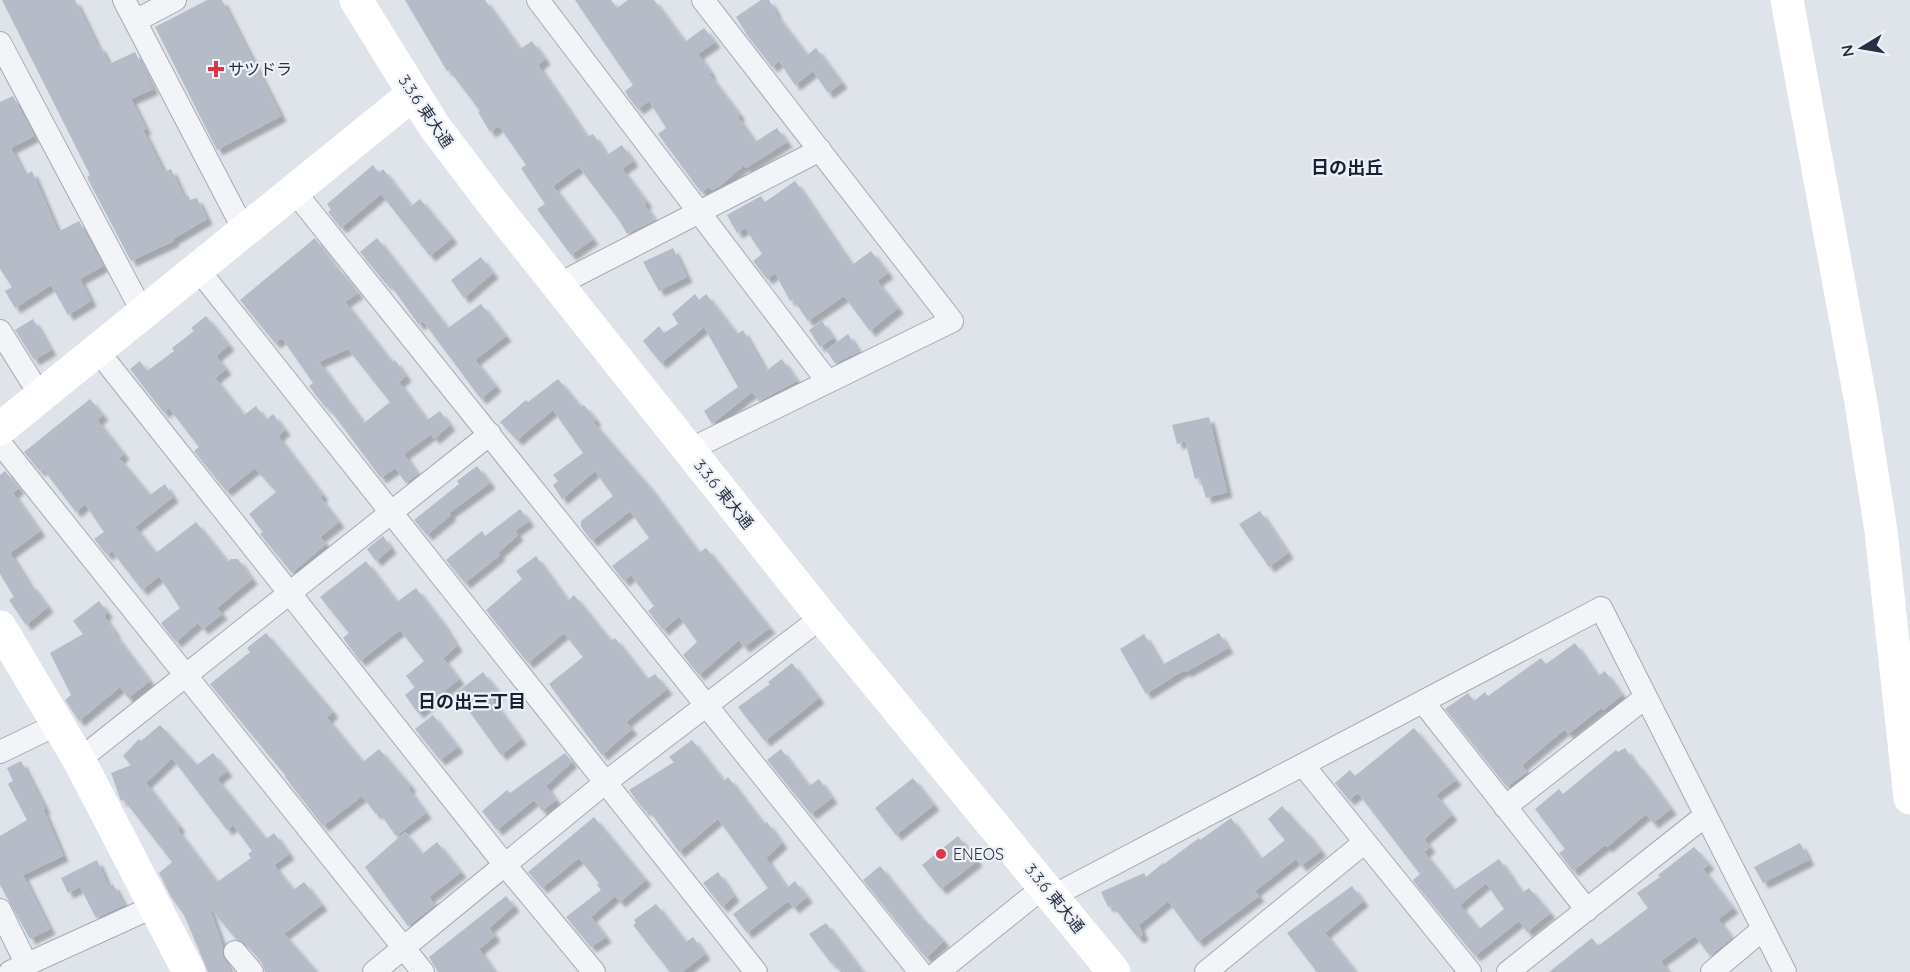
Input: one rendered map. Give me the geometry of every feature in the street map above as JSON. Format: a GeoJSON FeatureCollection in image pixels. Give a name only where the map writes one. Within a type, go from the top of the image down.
{"type":"FeatureCollection","features":[{"type":"Feature","properties":{"kind":"street"},"geometry":{"type":"LineString","coordinates":[[124,0],[245,232]]}},
{"type":"Feature","properties":{"kind":"street"},"geometry":{"type":"LineString","coordinates":[[135,21],[175,0]]}},
{"type":"Feature","properties":{"kind":"street","name":"3.3.6 東大通"},"geometry":{"type":"LineString","coordinates":[[356,0],[434,126],[822,617],[1114,972]]}},
{"type":"Feature","properties":{"kind":"street"},"geometry":{"type":"LineString","coordinates":[[538,0],[828,382]]}},
{"type":"Feature","properties":{"kind":"street"},"geometry":{"type":"LineString","coordinates":[[689,450],[952,321],[703,0]]}},
{"type":"Feature","properties":{"kind":"street"},"geometry":{"type":"LineString","coordinates":[[1787,0],[1861,403],[1881,531],[1910,798]]}},
{"type":"Feature","properties":{"kind":"street"},"geometry":{"type":"LineString","coordinates":[[0,43],[143,312]]}},
{"type":"Feature","properties":{"kind":"street"},"geometry":{"type":"LineString","coordinates":[[0,429],[413,94]]}},
{"type":"Feature","properties":{"kind":"street"},"geometry":{"type":"LineString","coordinates":[[559,284],[820,150]]}},
{"type":"Feature","properties":{"kind":"street"},"geometry":{"type":"LineString","coordinates":[[294,191],[920,972]]}},
{"type":"Feature","properties":{"kind":"street"},"geometry":{"type":"LineString","coordinates":[[197,268],[606,782],[745,968]]}},
{"type":"Feature","properties":{"kind":"street"},"geometry":{"type":"LineString","coordinates":[[0,331],[40,395]]}},
{"type":"Feature","properties":{"kind":"street"},"geometry":{"type":"LineString","coordinates":[[97,350],[505,865],[594,972]]}},
{"type":"Feature","properties":{"kind":"street"},"geometry":{"type":"LineString","coordinates":[[79,760],[490,434]]}},
{"type":"Feature","properties":{"kind":"street"},"geometry":{"type":"LineString","coordinates":[[0,443],[423,972]]}},
{"type":"Feature","properties":{"kind":"street"},"geometry":{"type":"LineString","coordinates":[[938,972],[1049,891],[1303,765],[1601,608],[1785,972]]}},
{"type":"Feature","properties":{"kind":"street"},"geometry":{"type":"LineString","coordinates":[[374,972],[606,782],[822,617]]}},
{"type":"Feature","properties":{"kind":"street"},"geometry":{"type":"LineString","coordinates":[[0,627],[79,760],[189,972]]}},
{"type":"Feature","properties":{"kind":"street"},"geometry":{"type":"LineString","coordinates":[[1505,807],[1646,697]]}},
{"type":"Feature","properties":{"kind":"street"},"geometry":{"type":"LineString","coordinates":[[1423,702],[1587,910]]}},
{"type":"Feature","properties":{"kind":"street"},"geometry":{"type":"LineString","coordinates":[[0,752],[58,724]]}},
{"type":"Feature","properties":{"kind":"street"},"geometry":{"type":"LineString","coordinates":[[1303,765],[1470,972]]}},
{"type":"Feature","properties":{"kind":"street"},"geometry":{"type":"LineString","coordinates":[[1508,972],[1706,815]]}},
{"type":"Feature","properties":{"kind":"street"},"geometry":{"type":"LineString","coordinates":[[1206,972],[1365,842]]}},
{"type":"Feature","properties":{"kind":"street"},"geometry":{"type":"LineString","coordinates":[[0,910],[19,968],[155,906]]}},
{"type":"Feature","properties":{"kind":"street"},"geometry":{"type":"LineString","coordinates":[[1712,972],[1763,929]]}},
{"type":"Feature","properties":{"kind":"street"},"geometry":{"type":"LineString","coordinates":[[235,952],[252,972]]}},
{"type":"Feature","properties":{"kind":"building"},"geometry":{"type":"Polygon","coordinates":[[[2,0],[75,0],[109,64],[135,52],[153,89],[131,99],[146,129],[143,130],[164,172],[171,169],[184,197],[188,195],[190,200],[197,198],[207,219],[173,239],[174,241],[131,261],[87,177],[90,175],[2,0]]]}},
{"type":"Feature","properties":{"kind":"building"},"geometry":{"type":"Polygon","coordinates":[[[207,0],[222,0],[281,116],[217,150],[155,27],[207,0]]]}},
{"type":"Feature","properties":{"kind":"building"},"geometry":{"type":"Polygon","coordinates":[[[405,0],[485,0],[520,49],[532,41],[545,59],[538,65],[587,137],[593,134],[607,155],[622,145],[633,161],[622,169],[647,202],[644,204],[655,220],[627,234],[579,167],[553,186],[593,239],[571,255],[537,209],[545,204],[521,168],[526,165],[499,126],[490,132],[478,112],[480,111],[449,70],[447,71],[405,0]]]}},
{"type":"Feature","properties":{"kind":"building"},"geometry":{"type":"Polygon","coordinates":[[[575,0],[611,0],[617,8],[628,0],[654,0],[685,42],[704,28],[715,42],[698,54],[711,73],[709,74],[740,115],[737,116],[755,142],[777,128],[787,142],[746,168],[744,165],[720,186],[712,190],[709,187],[701,192],[658,134],[666,128],[649,101],[638,109],[629,98],[625,91],[633,85],[575,0]]]}},
{"type":"Feature","properties":{"kind":"building"},"geometry":{"type":"Polygon","coordinates":[[[761,0],[769,0],[775,13],[807,55],[816,48],[842,83],[828,93],[813,71],[795,85],[779,61],[772,67],[736,17],[761,0]]]}},
{"type":"Feature","properties":{"kind":"building"},"geometry":{"type":"Polygon","coordinates":[[[13,96],[34,136],[11,148],[25,175],[32,171],[58,232],[79,221],[103,266],[80,279],[91,301],[68,315],[51,285],[15,308],[5,291],[12,287],[0,269],[0,102],[13,96]]]}},
{"type":"Feature","properties":{"kind":"building"},"geometry":{"type":"Polygon","coordinates":[[[373,165],[379,173],[383,169],[411,206],[420,199],[452,238],[430,256],[381,194],[341,228],[328,212],[331,210],[327,204],[373,165]]]}},
{"type":"Feature","properties":{"kind":"building"},"geometry":{"type":"Polygon","coordinates":[[[795,181],[852,265],[871,251],[888,273],[877,281],[898,308],[870,331],[844,296],[808,321],[793,299],[790,301],[775,273],[767,279],[753,261],[762,254],[745,228],[737,233],[727,215],[761,196],[765,202],[795,181]]]}},
{"type":"Feature","properties":{"kind":"building"},"geometry":{"type":"Polygon","coordinates":[[[315,238],[358,293],[345,302],[392,362],[395,360],[406,376],[399,382],[427,420],[440,411],[450,425],[434,439],[431,434],[404,454],[418,474],[406,483],[395,468],[381,478],[328,407],[326,408],[309,386],[313,383],[282,338],[275,343],[240,300],[315,238]],[[348,349],[319,362],[364,423],[390,402],[348,349]]]}},
{"type":"Feature","properties":{"kind":"building"},"geometry":{"type":"Polygon","coordinates":[[[377,238],[448,328],[481,304],[506,336],[475,360],[496,386],[481,399],[423,321],[419,325],[389,283],[387,285],[360,252],[377,238]]]}},
{"type":"Feature","properties":{"kind":"building"},"geometry":{"type":"Polygon","coordinates":[[[673,248],[687,277],[659,291],[643,262],[673,248]]]}},
{"type":"Feature","properties":{"kind":"building"},"geometry":{"type":"Polygon","coordinates":[[[481,257],[493,273],[464,298],[451,280],[481,257]]]}},
{"type":"Feature","properties":{"kind":"building"},"geometry":{"type":"Polygon","coordinates":[[[695,294],[699,300],[706,294],[737,334],[743,330],[766,371],[782,359],[797,381],[759,401],[752,392],[712,424],[704,411],[738,387],[704,327],[661,363],[643,341],[659,326],[664,333],[678,324],[672,314],[695,294]]]}},
{"type":"Feature","properties":{"kind":"building"},"geometry":{"type":"Polygon","coordinates":[[[206,316],[229,345],[216,356],[226,369],[215,378],[244,415],[256,406],[266,420],[273,414],[285,430],[278,436],[323,495],[320,497],[339,522],[320,537],[326,544],[292,573],[260,534],[263,532],[249,514],[276,492],[255,468],[226,491],[194,451],[199,447],[169,408],[164,413],[130,369],[140,361],[147,371],[174,351],[172,348],[194,331],[191,328],[206,316]]]}},
{"type":"Feature","properties":{"kind":"building"},"geometry":{"type":"Polygon","coordinates":[[[33,319],[51,350],[34,360],[15,330],[33,319]]]}},
{"type":"Feature","properties":{"kind":"building"},"geometry":{"type":"Polygon","coordinates":[[[822,321],[833,338],[820,347],[809,330],[822,321]]]}},
{"type":"Feature","properties":{"kind":"building"},"geometry":{"type":"Polygon","coordinates":[[[848,334],[859,352],[835,363],[826,350],[848,334]]]}},
{"type":"Feature","properties":{"kind":"building"},"geometry":{"type":"Polygon","coordinates":[[[558,379],[581,407],[584,405],[596,420],[593,422],[648,485],[699,553],[706,548],[770,628],[744,647],[739,640],[699,675],[683,655],[697,642],[679,616],[663,630],[648,611],[654,606],[631,575],[624,581],[612,566],[649,538],[630,511],[592,541],[581,527],[581,521],[613,496],[595,471],[562,499],[553,485],[558,481],[553,475],[583,453],[553,410],[517,440],[500,422],[526,400],[528,402],[558,379]]]}},
{"type":"Feature","properties":{"kind":"building"},"geometry":{"type":"Polygon","coordinates":[[[90,399],[103,415],[97,420],[124,454],[119,458],[150,495],[165,484],[173,497],[135,527],[156,553],[196,522],[228,562],[231,559],[238,559],[252,579],[217,608],[222,614],[203,629],[198,623],[176,642],[161,623],[180,608],[159,576],[142,590],[112,551],[107,555],[94,539],[104,532],[85,504],[76,512],[43,469],[40,471],[24,452],[90,399]]]}},
{"type":"Feature","properties":{"kind":"building"},"geometry":{"type":"Polygon","coordinates":[[[1209,417],[1227,492],[1206,498],[1200,478],[1195,479],[1185,441],[1177,444],[1172,425],[1209,417]]]}},
{"type":"Feature","properties":{"kind":"building"},"geometry":{"type":"Polygon","coordinates":[[[477,466],[490,483],[449,513],[451,515],[427,535],[414,520],[459,484],[457,481],[477,466]]]}},
{"type":"Feature","properties":{"kind":"building"},"geometry":{"type":"Polygon","coordinates":[[[5,471],[19,488],[13,493],[40,531],[10,553],[30,585],[48,607],[26,625],[9,600],[14,597],[0,574],[0,475],[5,471]]]}},
{"type":"Feature","properties":{"kind":"building"},"geometry":{"type":"Polygon","coordinates":[[[520,509],[529,521],[515,531],[518,535],[498,553],[500,555],[465,583],[446,560],[482,531],[485,536],[520,509]]]}},
{"type":"Feature","properties":{"kind":"building"},"geometry":{"type":"Polygon","coordinates":[[[1260,511],[1288,553],[1269,567],[1239,524],[1260,511]]]}},
{"type":"Feature","properties":{"kind":"building"},"geometry":{"type":"Polygon","coordinates":[[[383,536],[391,548],[376,561],[367,549],[383,536]]]}},
{"type":"Feature","properties":{"kind":"building"},"geometry":{"type":"Polygon","coordinates":[[[536,556],[568,601],[574,595],[611,641],[615,638],[647,679],[655,674],[667,689],[626,722],[632,729],[602,755],[549,684],[583,657],[564,633],[528,663],[486,610],[522,579],[516,571],[536,556]]]}},
{"type":"Feature","properties":{"kind":"building"},"geometry":{"type":"Polygon","coordinates":[[[366,561],[397,602],[416,588],[457,646],[443,658],[459,679],[418,713],[405,695],[415,687],[406,676],[424,661],[400,630],[360,661],[343,638],[349,633],[320,597],[366,561]]]}},
{"type":"Feature","properties":{"kind":"building"},"geometry":{"type":"Polygon","coordinates":[[[99,601],[107,612],[104,616],[114,633],[150,681],[128,698],[120,687],[79,721],[65,700],[71,695],[50,653],[83,634],[73,621],[99,601]]]}},
{"type":"Feature","properties":{"kind":"building"},"geometry":{"type":"Polygon","coordinates":[[[266,633],[333,712],[327,718],[363,762],[379,749],[411,786],[408,788],[426,813],[396,836],[379,812],[376,814],[362,796],[323,826],[286,776],[210,684],[250,652],[247,648],[266,633]]]}},
{"type":"Feature","properties":{"kind":"building"},"geometry":{"type":"Polygon","coordinates":[[[1219,633],[1228,648],[1186,672],[1184,670],[1146,694],[1120,649],[1144,634],[1162,665],[1219,633]]]}},
{"type":"Feature","properties":{"kind":"building"},"geometry":{"type":"Polygon","coordinates":[[[1575,643],[1598,676],[1605,671],[1622,695],[1568,734],[1565,729],[1522,765],[1527,772],[1507,787],[1445,709],[1468,693],[1474,701],[1485,692],[1488,696],[1541,658],[1546,664],[1575,643]]]}},
{"type":"Feature","properties":{"kind":"building"},"geometry":{"type":"Polygon","coordinates":[[[792,663],[819,698],[765,741],[738,707],[770,684],[768,682],[792,663]]]}},
{"type":"Feature","properties":{"kind":"building"},"geometry":{"type":"Polygon","coordinates":[[[483,672],[499,693],[492,699],[521,739],[501,755],[456,693],[483,672]]]}},
{"type":"Feature","properties":{"kind":"building"},"geometry":{"type":"Polygon","coordinates":[[[433,715],[458,747],[440,760],[415,729],[433,715]]]}},
{"type":"Feature","properties":{"kind":"building"},"geometry":{"type":"Polygon","coordinates":[[[160,725],[197,765],[213,753],[227,771],[217,779],[266,839],[274,833],[289,854],[274,865],[293,890],[304,882],[322,905],[284,934],[317,972],[265,972],[262,963],[245,943],[236,939],[209,907],[223,947],[222,955],[231,972],[208,972],[184,915],[171,897],[159,873],[172,862],[124,800],[121,801],[111,773],[131,765],[123,756],[139,739],[141,741],[160,725]],[[172,758],[146,783],[180,827],[177,829],[217,882],[251,858],[248,854],[252,851],[233,825],[227,830],[172,758]]]}},
{"type":"Feature","properties":{"kind":"building"},"geometry":{"type":"Polygon","coordinates":[[[1414,728],[1456,780],[1436,795],[1452,815],[1424,839],[1430,847],[1424,852],[1454,890],[1499,859],[1522,893],[1529,888],[1550,913],[1527,932],[1519,921],[1475,956],[1414,882],[1413,880],[1420,874],[1358,793],[1349,800],[1335,783],[1350,770],[1355,776],[1414,728]],[[1486,883],[1460,905],[1479,929],[1504,909],[1486,883]]]}},
{"type":"Feature","properties":{"kind":"building"},"geometry":{"type":"Polygon","coordinates":[[[692,740],[724,781],[728,777],[764,824],[767,822],[782,843],[766,858],[787,888],[795,881],[807,897],[794,908],[788,901],[747,933],[733,914],[768,888],[718,819],[679,852],[648,809],[645,811],[629,790],[674,762],[669,757],[692,740]]]}},
{"type":"Feature","properties":{"kind":"building"},"geometry":{"type":"Polygon","coordinates":[[[1625,748],[1671,809],[1653,823],[1646,814],[1607,847],[1605,845],[1573,871],[1559,853],[1565,849],[1535,809],[1559,789],[1563,794],[1616,750],[1618,752],[1625,748]]]}},
{"type":"Feature","properties":{"kind":"building"},"geometry":{"type":"Polygon","coordinates":[[[781,749],[809,786],[819,779],[832,798],[811,814],[767,760],[781,749]]]}},
{"type":"Feature","properties":{"kind":"building"},"geometry":{"type":"Polygon","coordinates":[[[565,753],[572,762],[546,786],[556,800],[542,811],[534,800],[497,830],[482,811],[507,790],[510,793],[565,753]]]}},
{"type":"Feature","properties":{"kind":"building"},"geometry":{"type":"Polygon","coordinates":[[[21,761],[45,808],[43,809],[63,856],[23,875],[50,929],[30,939],[0,885],[0,836],[27,820],[8,784],[13,781],[7,768],[21,761]]]}},
{"type":"Feature","properties":{"kind":"building"},"geometry":{"type":"Polygon","coordinates":[[[913,778],[934,805],[896,835],[875,808],[913,778]]]}},
{"type":"Feature","properties":{"kind":"building"},"geometry":{"type":"Polygon","coordinates":[[[1282,806],[1321,851],[1301,866],[1296,859],[1255,891],[1259,896],[1198,942],[1168,901],[1139,925],[1143,935],[1138,938],[1112,905],[1108,907],[1101,892],[1144,873],[1146,877],[1199,838],[1200,840],[1231,818],[1261,859],[1285,840],[1268,819],[1282,806]]]}},
{"type":"Feature","properties":{"kind":"building"},"geometry":{"type":"Polygon","coordinates":[[[594,817],[646,880],[620,902],[615,896],[591,917],[606,937],[591,947],[566,917],[601,890],[597,885],[599,883],[579,858],[542,888],[528,872],[594,817]]]}},
{"type":"Feature","properties":{"kind":"building"},"geometry":{"type":"Polygon","coordinates":[[[405,832],[422,854],[437,842],[461,872],[429,897],[435,905],[408,926],[365,867],[405,832]]]}},
{"type":"Feature","properties":{"kind":"building"},"geometry":{"type":"Polygon","coordinates":[[[958,836],[977,861],[941,889],[922,865],[958,836]]]}},
{"type":"Feature","properties":{"kind":"building"},"geometry":{"type":"Polygon","coordinates":[[[1800,843],[1809,860],[1763,883],[1754,867],[1800,843]]]}},
{"type":"Feature","properties":{"kind":"building"},"geometry":{"type":"Polygon","coordinates":[[[1694,847],[1709,864],[1703,869],[1733,908],[1718,919],[1732,938],[1710,956],[1695,936],[1661,961],[1669,972],[1549,972],[1592,938],[1598,946],[1648,908],[1637,893],[1660,877],[1658,875],[1694,847]]]}},
{"type":"Feature","properties":{"kind":"building"},"geometry":{"type":"Polygon","coordinates":[[[97,860],[108,886],[113,884],[124,905],[96,918],[80,887],[68,893],[61,878],[97,860]]]}},
{"type":"Feature","properties":{"kind":"building"},"geometry":{"type":"Polygon","coordinates":[[[880,866],[924,921],[944,941],[926,958],[863,880],[880,866]]]}},
{"type":"Feature","properties":{"kind":"building"},"geometry":{"type":"Polygon","coordinates":[[[718,872],[734,896],[722,907],[703,883],[718,872]]]}},
{"type":"Feature","properties":{"kind":"building"},"geometry":{"type":"Polygon","coordinates":[[[1352,886],[1363,901],[1325,933],[1356,972],[1317,972],[1287,933],[1352,886]]]}},
{"type":"Feature","properties":{"kind":"building"},"geometry":{"type":"Polygon","coordinates":[[[506,896],[514,906],[489,928],[495,936],[479,949],[495,972],[438,972],[429,957],[506,896]]]}},
{"type":"Feature","properties":{"kind":"building"},"geometry":{"type":"Polygon","coordinates":[[[656,904],[686,942],[693,937],[705,954],[682,972],[670,972],[633,925],[636,923],[634,920],[656,904]]]}},
{"type":"Feature","properties":{"kind":"building"},"geometry":{"type":"Polygon","coordinates":[[[826,923],[863,972],[841,972],[833,962],[831,963],[809,934],[826,923]]]}},
{"type":"Feature","properties":{"kind":"place","name":"サツドラ"},"geometry":{"type":"Point","coordinates":[216,69]}},
{"type":"Feature","properties":{"kind":"place","name":"ENEOS"},"geometry":{"type":"Point","coordinates":[941,854]}},
{"type":"Feature","properties":{"kind":"district","name":"日の出丘"},"geometry":{"type":"Point","coordinates":[1347,167]}},
{"type":"Feature","properties":{"kind":"district","name":"日の出三丁目"},"geometry":{"type":"Point","coordinates":[472,701]}}]}
